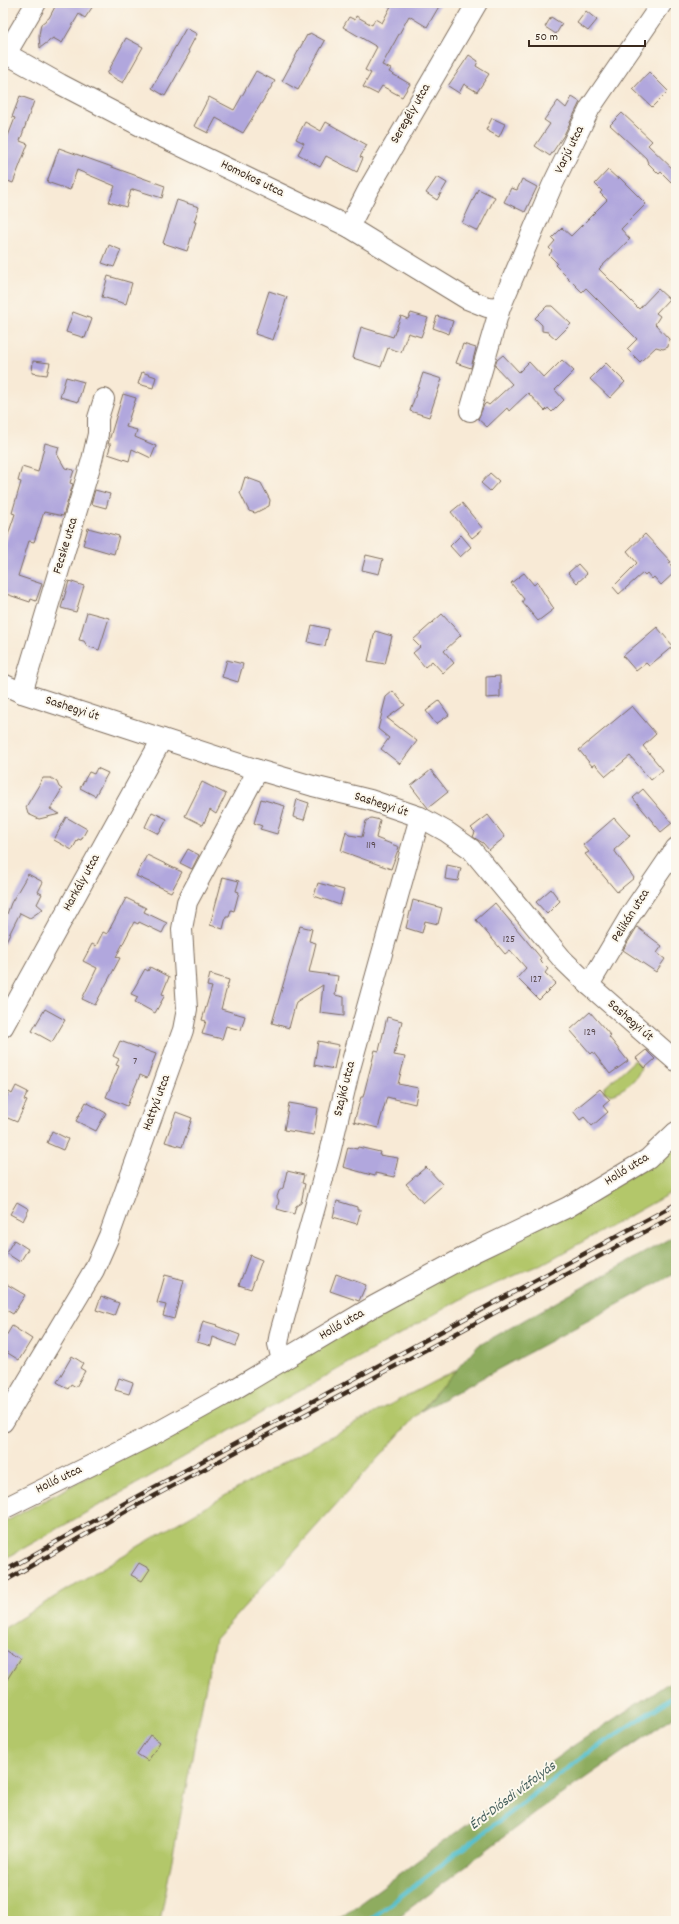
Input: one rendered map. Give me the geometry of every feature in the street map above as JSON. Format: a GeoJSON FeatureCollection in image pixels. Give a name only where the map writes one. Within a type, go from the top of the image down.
{"type":"FeatureCollection","features":[{"type":"Feature","properties":{"kind":"street"},"geometry":{"type":"LineString","coordinates":[[5,53],[36,3]]}},
{"type":"Feature","properties":{"kind":"street","name":"Seregély utca"},"geometry":{"type":"LineString","coordinates":[[349,227],[368,190],[477,3]]}},
{"type":"Feature","properties":{"kind":"street","name":"Varjú utca"},"geometry":{"type":"LineString","coordinates":[[470,411],[500,308],[552,186],[590,108],[662,3]]}},
{"type":"Feature","properties":{"kind":"street","name":"Homokos utca"},"geometry":{"type":"LineString","coordinates":[[5,53],[60,84],[154,133],[270,187],[349,227],[457,293],[487,307],[500,308]]}},
{"type":"Feature","properties":{"kind":"street","name":"Fecske utca"},"geometry":{"type":"LineString","coordinates":[[22,692],[92,460],[98,434],[98,418],[104,399]]}},
{"type":"Feature","properties":{"kind":"street","name":"Sashegyi út"},"geometry":{"type":"LineString","coordinates":[[3,684],[22,692],[162,739],[241,756],[258,770],[313,786],[370,800],[420,818],[447,832],[471,849],[563,960],[589,985],[676,1061]]}},
{"type":"Feature","properties":{"kind":"street","name":"Harkály utca"},"geometry":{"type":"LineString","coordinates":[[3,1027],[162,739]]}},
{"type":"Feature","properties":{"kind":"street","name":"Hattyú utca"},"geometry":{"type":"LineString","coordinates":[[3,1422],[94,1270],[109,1236],[183,1030],[187,1009],[182,929],[187,902],[258,770]]}},
{"type":"Feature","properties":{"kind":"street","name":"Szajkó utca"},"geometry":{"type":"LineString","coordinates":[[282,1361],[278,1344],[280,1333],[330,1152],[349,1072],[420,818]]}},
{"type":"Feature","properties":{"kind":"street","name":"Pelikán utca"},"geometry":{"type":"LineString","coordinates":[[589,985],[631,914],[676,848]]}},
{"type":"Feature","properties":{"kind":"street","name":"Holló utca"},"geometry":{"type":"LineString","coordinates":[[3,1508],[158,1432],[223,1396],[325,1334],[474,1252],[568,1207],[648,1159],[676,1132]]}},
{"type":"Feature","properties":{"kind":"green space"},"geometry":{"type":"Polygon","coordinates":[[[635,1060],[641,1067],[637,1076],[625,1088],[615,1093],[610,1094],[604,1092],[604,1088],[635,1060]]]}},
{"type":"Feature","properties":{"kind":"green space"},"geometry":{"type":"Polygon","coordinates":[[[676,1142],[676,1190],[546,1262],[463,1298],[3,1560],[3,1523],[198,1417],[676,1142]]]}},
{"type":"Feature","properties":{"kind":"green space"},"geometry":{"type":"Polygon","coordinates":[[[676,1235],[676,1273],[421,1411],[476,1347],[676,1235]]]}},
{"type":"Feature","properties":{"kind":"green space"},"geometry":{"type":"Polygon","coordinates":[[[458,1369],[215,1639],[160,1921],[3,1921],[3,1629],[115,1560],[228,1494],[342,1430],[458,1369]]]}},
{"type":"Feature","properties":{"kind":"green space"},"geometry":{"type":"Polygon","coordinates":[[[676,1678],[676,1715],[539,1810],[393,1921],[336,1921],[570,1748],[676,1678]]]}},
{"type":"Feature","properties":{"kind":"building"},"geometry":{"type":"Polygon","coordinates":[[[57,3],[95,3],[85,18],[79,14],[62,43],[53,38],[40,48],[39,35],[41,24],[49,18],[57,3]]]}},
{"type":"Feature","properties":{"kind":"building"},"geometry":{"type":"Polygon","coordinates":[[[385,3],[441,3],[427,27],[409,16],[382,65],[391,69],[389,72],[410,84],[402,97],[382,86],[377,94],[363,87],[371,73],[365,70],[377,47],[343,27],[349,17],[355,20],[356,16],[372,25],[375,19],[382,23],[391,6],[385,3]]]}},
{"type":"Feature","properties":{"kind":"building"},"geometry":{"type":"Polygon","coordinates":[[[586,11],[597,20],[588,31],[577,23],[586,11]]]}},
{"type":"Feature","properties":{"kind":"building"},"geometry":{"type":"Polygon","coordinates":[[[551,17],[562,24],[556,34],[545,27],[551,17]]]}},
{"type":"Feature","properties":{"kind":"building"},"geometry":{"type":"Polygon","coordinates":[[[186,28],[197,34],[188,51],[190,52],[165,96],[152,88],[186,28]]]}},
{"type":"Feature","properties":{"kind":"building"},"geometry":{"type":"Polygon","coordinates":[[[310,33],[325,41],[298,90],[282,81],[307,35],[308,36],[310,33]]]}},
{"type":"Feature","properties":{"kind":"building"},"geometry":{"type":"Polygon","coordinates":[[[126,38],[143,47],[123,83],[107,74],[126,38]]]}},
{"type":"Feature","properties":{"kind":"building"},"geometry":{"type":"Polygon","coordinates":[[[469,55],[478,61],[476,66],[489,74],[477,92],[464,84],[459,93],[448,86],[469,55]]]}},
{"type":"Feature","properties":{"kind":"building"},"geometry":{"type":"Polygon","coordinates":[[[256,71],[275,81],[243,133],[216,118],[208,133],[194,126],[209,97],[234,110],[256,71]]]}},
{"type":"Feature","properties":{"kind":"building"},"geometry":{"type":"Polygon","coordinates":[[[649,72],[668,91],[652,107],[633,89],[649,72]]]}},
{"type":"Feature","properties":{"kind":"building"},"geometry":{"type":"Polygon","coordinates":[[[20,96],[34,101],[20,141],[28,144],[13,183],[3,179],[3,149],[15,118],[12,117],[20,96]]]}},
{"type":"Feature","properties":{"kind":"building"},"geometry":{"type":"Polygon","coordinates":[[[572,97],[580,102],[564,135],[550,156],[535,146],[550,124],[544,120],[558,101],[566,108],[572,97]]]}},
{"type":"Feature","properties":{"kind":"building"},"geometry":{"type":"Polygon","coordinates":[[[622,113],[652,141],[648,145],[676,172],[676,176],[671,182],[661,172],[659,174],[648,163],[646,158],[610,125],[622,113]]]}},
{"type":"Feature","properties":{"kind":"building"},"geometry":{"type":"Polygon","coordinates":[[[492,118],[505,124],[499,137],[486,130],[492,118]]]}},
{"type":"Feature","properties":{"kind":"building"},"geometry":{"type":"Polygon","coordinates":[[[305,122],[321,131],[326,122],[367,145],[360,157],[363,158],[357,172],[326,156],[320,167],[298,154],[304,143],[296,139],[305,122]]]}},
{"type":"Feature","properties":{"kind":"building"},"geometry":{"type":"Polygon","coordinates":[[[59,148],[165,186],[162,198],[133,189],[133,191],[131,190],[126,207],[109,202],[115,186],[77,170],[70,190],[47,182],[59,148]]]}},
{"type":"Feature","properties":{"kind":"building"},"geometry":{"type":"Polygon","coordinates":[[[608,170],[618,179],[619,177],[646,204],[621,229],[630,239],[599,269],[639,309],[658,289],[669,299],[656,313],[660,316],[655,324],[669,339],[668,347],[663,349],[656,347],[640,362],[627,349],[637,339],[586,288],[582,292],[555,265],[557,263],[549,255],[552,251],[549,248],[555,241],[552,238],[562,228],[571,236],[607,200],[600,193],[602,191],[595,184],[608,170]]]}},
{"type":"Feature","properties":{"kind":"building"},"geometry":{"type":"Polygon","coordinates":[[[437,177],[447,183],[437,200],[426,193],[437,177]]]}},
{"type":"Feature","properties":{"kind":"building"},"geometry":{"type":"Polygon","coordinates":[[[522,179],[537,187],[525,212],[504,202],[511,188],[517,190],[522,179]]]}},
{"type":"Feature","properties":{"kind":"building"},"geometry":{"type":"Polygon","coordinates":[[[478,189],[495,197],[478,231],[462,223],[478,189]]]}},
{"type":"Feature","properties":{"kind":"building"},"geometry":{"type":"Polygon","coordinates":[[[177,200],[199,207],[187,251],[163,243],[177,200]]]}},
{"type":"Feature","properties":{"kind":"building"},"geometry":{"type":"Polygon","coordinates":[[[109,245],[121,250],[114,267],[102,263],[109,245]]]}},
{"type":"Feature","properties":{"kind":"building"},"geometry":{"type":"Polygon","coordinates":[[[108,276],[132,283],[126,304],[102,297],[108,276]]]}},
{"type":"Feature","properties":{"kind":"building"},"geometry":{"type":"Polygon","coordinates":[[[269,291],[287,297],[273,340],[255,334],[269,291]]]}},
{"type":"Feature","properties":{"kind":"building"},"geometry":{"type":"Polygon","coordinates":[[[547,306],[552,306],[571,324],[556,339],[548,332],[542,331],[542,325],[535,318],[547,306]]]}},
{"type":"Feature","properties":{"kind":"building"},"geometry":{"type":"Polygon","coordinates":[[[73,312],[92,319],[85,338],[66,332],[73,312]]]}},
{"type":"Feature","properties":{"kind":"building"},"geometry":{"type":"Polygon","coordinates":[[[411,313],[428,318],[421,337],[408,333],[401,352],[388,348],[381,367],[353,358],[361,327],[393,337],[401,316],[408,319],[411,313]]]}},
{"type":"Feature","properties":{"kind":"building"},"geometry":{"type":"Polygon","coordinates":[[[437,316],[453,321],[449,334],[433,328],[437,316]]]}},
{"type":"Feature","properties":{"kind":"building"},"geometry":{"type":"Polygon","coordinates":[[[463,344],[476,348],[471,368],[456,363],[463,344]]]}},
{"type":"Feature","properties":{"kind":"building"},"geometry":{"type":"Polygon","coordinates":[[[503,355],[519,372],[529,362],[544,378],[562,360],[574,371],[555,390],[564,400],[552,412],[548,408],[545,411],[528,393],[509,411],[507,408],[487,427],[478,419],[484,405],[486,403],[489,405],[512,384],[495,366],[497,360],[503,355]]]}},
{"type":"Feature","properties":{"kind":"building"},"geometry":{"type":"Polygon","coordinates":[[[33,361],[50,363],[47,375],[32,373],[33,361]]]}},
{"type":"Feature","properties":{"kind":"building"},"geometry":{"type":"Polygon","coordinates":[[[606,363],[625,382],[610,398],[590,379],[606,363]]]}},
{"type":"Feature","properties":{"kind":"building"},"geometry":{"type":"Polygon","coordinates":[[[142,372],[156,377],[153,388],[138,384],[142,372]]]}},
{"type":"Feature","properties":{"kind":"building"},"geometry":{"type":"Polygon","coordinates":[[[423,373],[442,379],[429,417],[410,411],[423,373]]]}},
{"type":"Feature","properties":{"kind":"building"},"geometry":{"type":"Polygon","coordinates":[[[66,377],[84,382],[78,402],[60,397],[66,377]]]}},
{"type":"Feature","properties":{"kind":"building"},"geometry":{"type":"Polygon","coordinates":[[[123,394],[136,398],[126,427],[137,430],[135,437],[156,446],[151,458],[132,449],[129,461],[108,454],[111,444],[108,444],[123,394]]]}},
{"type":"Feature","properties":{"kind":"building"},"geometry":{"type":"Polygon","coordinates":[[[45,443],[59,447],[57,454],[65,468],[74,470],[70,483],[73,484],[63,516],[44,512],[34,542],[29,541],[18,576],[42,584],[36,601],[31,599],[30,602],[3,593],[3,550],[15,514],[12,513],[21,482],[18,481],[22,467],[38,472],[45,443]]]}},
{"type":"Feature","properties":{"kind":"building"},"geometry":{"type":"Polygon","coordinates":[[[490,473],[499,481],[490,491],[481,483],[490,473]]]}},
{"type":"Feature","properties":{"kind":"building"},"geometry":{"type":"Polygon","coordinates":[[[245,477],[261,483],[270,500],[269,506],[255,513],[249,511],[240,493],[245,477]]]}},
{"type":"Feature","properties":{"kind":"building"},"geometry":{"type":"Polygon","coordinates":[[[95,490],[110,494],[106,508],[91,504],[95,490]]]}},
{"type":"Feature","properties":{"kind":"building"},"geometry":{"type":"Polygon","coordinates":[[[462,503],[483,529],[472,538],[451,512],[462,503]]]}},
{"type":"Feature","properties":{"kind":"building"},"geometry":{"type":"Polygon","coordinates":[[[88,528],[119,536],[114,554],[83,545],[88,528]]]}},
{"type":"Feature","properties":{"kind":"building"},"geometry":{"type":"Polygon","coordinates":[[[645,534],[671,562],[669,563],[676,571],[661,585],[654,577],[652,579],[647,573],[645,575],[643,573],[619,594],[613,587],[637,563],[627,551],[645,534]]]}},
{"type":"Feature","properties":{"kind":"building"},"geometry":{"type":"Polygon","coordinates":[[[461,535],[471,547],[460,557],[450,546],[461,535]]]}},
{"type":"Feature","properties":{"kind":"building"},"geometry":{"type":"Polygon","coordinates":[[[366,555],[383,559],[379,574],[362,570],[366,555]]]}},
{"type":"Feature","properties":{"kind":"building"},"geometry":{"type":"Polygon","coordinates":[[[578,564],[587,574],[577,583],[568,573],[578,564]]]}},
{"type":"Feature","properties":{"kind":"building"},"geometry":{"type":"Polygon","coordinates":[[[524,573],[534,585],[537,582],[554,609],[538,621],[522,602],[524,599],[511,583],[524,573]]]}},
{"type":"Feature","properties":{"kind":"building"},"geometry":{"type":"Polygon","coordinates":[[[69,581],[84,586],[76,612],[61,608],[69,581]]]}},
{"type":"Feature","properties":{"kind":"building"},"geometry":{"type":"Polygon","coordinates":[[[87,612],[109,618],[99,650],[87,646],[84,641],[79,640],[87,612]]]}},
{"type":"Feature","properties":{"kind":"building"},"geometry":{"type":"Polygon","coordinates":[[[442,614],[461,635],[444,651],[454,663],[443,673],[432,661],[425,667],[413,653],[420,647],[413,640],[442,614]]]}},
{"type":"Feature","properties":{"kind":"building"},"geometry":{"type":"Polygon","coordinates":[[[312,625],[329,629],[325,646],[308,642],[312,625]]]}},
{"type":"Feature","properties":{"kind":"building"},"geometry":{"type":"Polygon","coordinates":[[[657,627],[673,646],[649,666],[646,663],[636,671],[623,656],[657,627]]]}},
{"type":"Feature","properties":{"kind":"building"},"geometry":{"type":"Polygon","coordinates":[[[375,631],[392,636],[385,664],[368,661],[375,631]]]}},
{"type":"Feature","properties":{"kind":"building"},"geometry":{"type":"Polygon","coordinates":[[[227,660],[243,664],[238,682],[222,677],[227,660]]]}},
{"type":"Feature","properties":{"kind":"building"},"geometry":{"type":"Polygon","coordinates":[[[500,676],[500,697],[486,698],[486,677],[500,676]]]}},
{"type":"Feature","properties":{"kind":"building"},"geometry":{"type":"Polygon","coordinates":[[[393,691],[405,705],[387,718],[417,741],[400,764],[381,749],[389,738],[378,729],[386,697],[393,691]]]}},
{"type":"Feature","properties":{"kind":"building"},"geometry":{"type":"Polygon","coordinates":[[[439,701],[449,715],[436,724],[426,711],[439,701]]]}},
{"type":"Feature","properties":{"kind":"building"},"geometry":{"type":"Polygon","coordinates":[[[632,706],[656,734],[643,746],[663,770],[651,780],[630,756],[606,776],[595,764],[592,766],[579,750],[632,706]]]}},
{"type":"Feature","properties":{"kind":"building"},"geometry":{"type":"Polygon","coordinates":[[[97,768],[108,773],[95,796],[80,788],[89,772],[94,774],[97,768]]]}},
{"type":"Feature","properties":{"kind":"building"},"geometry":{"type":"Polygon","coordinates":[[[431,770],[448,792],[428,808],[411,786],[431,770]]]}},
{"type":"Feature","properties":{"kind":"building"},"geometry":{"type":"Polygon","coordinates":[[[43,778],[51,778],[57,782],[59,787],[62,789],[50,809],[60,814],[39,819],[28,814],[26,807],[43,778]]]}},
{"type":"Feature","properties":{"kind":"building"},"geometry":{"type":"Polygon","coordinates":[[[202,782],[226,794],[216,814],[210,810],[203,825],[185,816],[202,782]]]}},
{"type":"Feature","properties":{"kind":"building"},"geometry":{"type":"Polygon","coordinates":[[[643,789],[672,823],[661,832],[633,798],[643,789]]]}},
{"type":"Feature","properties":{"kind":"building"},"geometry":{"type":"Polygon","coordinates":[[[261,799],[285,806],[277,834],[260,829],[262,826],[254,823],[261,799]]]}},
{"type":"Feature","properties":{"kind":"building"},"geometry":{"type":"Polygon","coordinates":[[[297,799],[309,803],[304,820],[293,817],[297,799]]]}},
{"type":"Feature","properties":{"kind":"building"},"geometry":{"type":"Polygon","coordinates":[[[152,812],[167,819],[159,834],[145,827],[152,812]]]}},
{"type":"Feature","properties":{"kind":"building"},"geometry":{"type":"Polygon","coordinates":[[[488,815],[505,837],[489,850],[483,843],[473,837],[475,832],[471,828],[488,815]]]}},
{"type":"Feature","properties":{"kind":"building"},"geometry":{"type":"Polygon","coordinates":[[[66,817],[87,829],[81,840],[78,839],[72,850],[54,840],[66,817]]]}},
{"type":"Feature","properties":{"kind":"building"},"geometry":{"type":"Polygon","coordinates":[[[371,818],[380,820],[376,838],[399,847],[391,869],[341,851],[346,831],[349,835],[362,837],[366,821],[371,818]]]}},
{"type":"Feature","properties":{"kind":"building"},"geometry":{"type":"Polygon","coordinates":[[[614,818],[630,836],[614,850],[634,878],[617,892],[585,854],[589,852],[583,845],[614,818]]]}},
{"type":"Feature","properties":{"kind":"building"},"geometry":{"type":"Polygon","coordinates":[[[188,849],[199,855],[192,869],[180,863],[188,849]]]}},
{"type":"Feature","properties":{"kind":"building"},"geometry":{"type":"Polygon","coordinates":[[[147,855],[182,872],[171,892],[136,876],[147,855]]]}},
{"type":"Feature","properties":{"kind":"building"},"geometry":{"type":"Polygon","coordinates":[[[447,865],[461,868],[458,881],[445,879],[447,865]]]}},
{"type":"Feature","properties":{"kind":"building"},"geometry":{"type":"Polygon","coordinates":[[[28,874],[43,882],[38,892],[42,894],[37,904],[43,909],[30,918],[20,913],[4,945],[3,925],[11,903],[28,874]]]}},
{"type":"Feature","properties":{"kind":"building"},"geometry":{"type":"Polygon","coordinates":[[[223,877],[239,881],[236,891],[239,892],[234,911],[231,910],[229,917],[226,917],[223,929],[210,925],[223,877]]]}},
{"type":"Feature","properties":{"kind":"building"},"geometry":{"type":"Polygon","coordinates":[[[318,883],[344,890],[340,905],[314,896],[318,883]]]}},
{"type":"Feature","properties":{"kind":"building"},"geometry":{"type":"Polygon","coordinates":[[[551,889],[560,901],[547,914],[536,902],[551,889]]]}},
{"type":"Feature","properties":{"kind":"building"},"geometry":{"type":"Polygon","coordinates":[[[126,898],[146,908],[144,912],[167,923],[162,933],[139,922],[138,924],[134,922],[116,957],[120,958],[95,1005],[82,999],[97,968],[83,961],[92,944],[96,946],[103,932],[107,934],[126,898]]]}},
{"type":"Feature","properties":{"kind":"building"},"geometry":{"type":"Polygon","coordinates":[[[413,900],[442,908],[438,924],[425,921],[422,933],[406,928],[413,900]]]}},
{"type":"Feature","properties":{"kind":"building"},"geometry":{"type":"Polygon","coordinates":[[[495,903],[541,958],[539,960],[548,969],[545,973],[556,983],[539,1000],[517,978],[526,968],[510,950],[505,954],[476,920],[495,903]]]}},
{"type":"Feature","properties":{"kind":"building"},"geometry":{"type":"Polygon","coordinates":[[[300,926],[312,929],[309,941],[316,943],[309,972],[338,976],[335,995],[344,997],[344,1016],[320,1013],[323,985],[296,1002],[289,1028],[272,1023],[300,926]]]}},
{"type":"Feature","properties":{"kind":"building"},"geometry":{"type":"Polygon","coordinates":[[[637,927],[662,946],[657,953],[665,959],[656,972],[623,950],[637,927]]]}},
{"type":"Feature","properties":{"kind":"building"},"geometry":{"type":"Polygon","coordinates":[[[150,967],[169,977],[162,994],[165,995],[155,1013],[135,1002],[138,997],[131,994],[145,969],[148,971],[150,967]]]}},
{"type":"Feature","properties":{"kind":"building"},"geometry":{"type":"Polygon","coordinates":[[[210,974],[229,980],[221,1009],[245,1016],[241,1030],[226,1026],[222,1039],[202,1034],[206,1021],[202,1020],[212,987],[207,986],[210,974]]]}},
{"type":"Feature","properties":{"kind":"building"},"geometry":{"type":"Polygon","coordinates":[[[45,1009],[65,1020],[52,1042],[32,1031],[45,1009]]]}},
{"type":"Feature","properties":{"kind":"building"},"geometry":{"type":"Polygon","coordinates":[[[590,1012],[611,1036],[609,1037],[628,1061],[610,1074],[593,1052],[591,1054],[570,1030],[590,1012]]]}},
{"type":"Feature","properties":{"kind":"building"},"geometry":{"type":"Polygon","coordinates":[[[387,1017],[402,1021],[394,1055],[405,1057],[398,1084],[418,1088],[415,1104],[387,1097],[378,1128],[354,1122],[361,1097],[363,1097],[375,1050],[379,1051],[387,1017]]]}},
{"type":"Feature","properties":{"kind":"building"},"geometry":{"type":"Polygon","coordinates":[[[120,1041],[156,1054],[147,1078],[140,1075],[127,1106],[106,1097],[119,1066],[116,1065],[119,1059],[113,1056],[120,1041]]]}},
{"type":"Feature","properties":{"kind":"building"},"geometry":{"type":"Polygon","coordinates":[[[318,1041],[339,1045],[334,1069],[314,1065],[318,1041]]]}},
{"type":"Feature","properties":{"kind":"building"},"geometry":{"type":"Polygon","coordinates":[[[646,1050],[655,1059],[645,1068],[636,1058],[646,1050]]]}},
{"type":"Feature","properties":{"kind":"building"},"geometry":{"type":"Polygon","coordinates":[[[16,1086],[28,1092],[24,1100],[27,1101],[17,1122],[3,1116],[3,1105],[9,1092],[12,1094],[16,1086]]]}},
{"type":"Feature","properties":{"kind":"building"},"geometry":{"type":"Polygon","coordinates":[[[600,1089],[610,1100],[603,1106],[608,1112],[592,1126],[584,1117],[580,1120],[573,1111],[600,1089]]]}},
{"type":"Feature","properties":{"kind":"building"},"geometry":{"type":"Polygon","coordinates":[[[86,1102],[106,1113],[96,1131],[76,1121],[86,1102]]]}},
{"type":"Feature","properties":{"kind":"building"},"geometry":{"type":"Polygon","coordinates":[[[289,1103],[318,1108],[314,1135],[284,1130],[289,1103]]]}},
{"type":"Feature","properties":{"kind":"building"},"geometry":{"type":"Polygon","coordinates":[[[176,1112],[192,1118],[182,1147],[165,1142],[176,1112]]]}},
{"type":"Feature","properties":{"kind":"building"},"geometry":{"type":"Polygon","coordinates":[[[52,1131],[68,1139],[63,1150],[47,1143],[52,1131]]]}},
{"type":"Feature","properties":{"kind":"building"},"geometry":{"type":"Polygon","coordinates":[[[348,1147],[357,1149],[358,1147],[380,1152],[379,1155],[398,1158],[394,1177],[375,1173],[375,1176],[343,1167],[348,1147]]]}},
{"type":"Feature","properties":{"kind":"building"},"geometry":{"type":"Polygon","coordinates":[[[426,1167],[443,1185],[423,1203],[406,1184],[426,1167]]]}},
{"type":"Feature","properties":{"kind":"building"},"geometry":{"type":"Polygon","coordinates":[[[287,1171],[304,1175],[302,1183],[305,1184],[301,1203],[296,1206],[294,1214],[277,1209],[279,1201],[277,1197],[279,1191],[283,1188],[287,1171]]]}},
{"type":"Feature","properties":{"kind":"building"},"geometry":{"type":"Polygon","coordinates":[[[337,1201],[357,1207],[357,1210],[361,1210],[357,1224],[333,1217],[337,1201]]]}},
{"type":"Feature","properties":{"kind":"building"},"geometry":{"type":"Polygon","coordinates":[[[17,1202],[29,1209],[23,1221],[10,1214],[17,1202]]]}},
{"type":"Feature","properties":{"kind":"building"},"geometry":{"type":"Polygon","coordinates":[[[14,1240],[28,1249],[20,1262],[6,1253],[14,1240]]]}},
{"type":"Feature","properties":{"kind":"building"},"geometry":{"type":"Polygon","coordinates":[[[250,1255],[262,1260],[251,1289],[239,1285],[250,1255]]]}},
{"type":"Feature","properties":{"kind":"building"},"geometry":{"type":"Polygon","coordinates":[[[336,1274],[366,1285],[359,1301],[330,1291],[336,1274]]]}},
{"type":"Feature","properties":{"kind":"building"},"geometry":{"type":"Polygon","coordinates":[[[165,1275],[184,1280],[174,1319],[163,1316],[166,1305],[157,1303],[165,1275]]]}},
{"type":"Feature","properties":{"kind":"building"},"geometry":{"type":"Polygon","coordinates":[[[3,1282],[25,1295],[13,1314],[3,1308],[3,1282]]]}},
{"type":"Feature","properties":{"kind":"building"},"geometry":{"type":"Polygon","coordinates":[[[101,1296],[119,1303],[114,1316],[96,1310],[101,1296]]]}},
{"type":"Feature","properties":{"kind":"building"},"geometry":{"type":"Polygon","coordinates":[[[203,1321],[217,1325],[216,1326],[240,1335],[236,1346],[213,1337],[211,1346],[197,1342],[203,1321]]]}},
{"type":"Feature","properties":{"kind":"building"},"geometry":{"type":"Polygon","coordinates":[[[12,1326],[32,1339],[19,1360],[3,1350],[3,1341],[12,1326]]]}},
{"type":"Feature","properties":{"kind":"building"},"geometry":{"type":"Polygon","coordinates":[[[72,1356],[83,1363],[80,1368],[85,1371],[76,1387],[71,1384],[68,1389],[57,1382],[72,1356]]]}},
{"type":"Feature","properties":{"kind":"building"},"geometry":{"type":"Polygon","coordinates":[[[119,1378],[133,1383],[129,1394],[115,1390],[119,1378]]]}},
{"type":"Feature","properties":{"kind":"building"},"geometry":{"type":"Polygon","coordinates":[[[139,1563],[150,1569],[142,1581],[131,1575],[139,1563]]]}},
{"type":"Feature","properties":{"kind":"building"},"geometry":{"type":"Polygon","coordinates":[[[3,1648],[20,1659],[3,1686],[3,1648]]]}},
{"type":"Feature","properties":{"kind":"building"},"geometry":{"type":"Polygon","coordinates":[[[150,1735],[160,1742],[148,1761],[137,1754],[150,1735]]]}},
{"type":"Feature","properties":{"kind":"waterway","name":"Érd-Diósdi vízfolyás"},"geometry":{"type":"LineString","coordinates":[[368,1921],[585,1755],[676,1695]]}},
{"type":"Feature","properties":{"kind":"railway"},"geometry":{"type":"LineString","coordinates":[[3,1572],[125,1503],[676,1204]]}},
{"type":"Feature","properties":{"kind":"railway"},"geometry":{"type":"LineString","coordinates":[[3,1582],[130,1509],[676,1215]]}}]}
